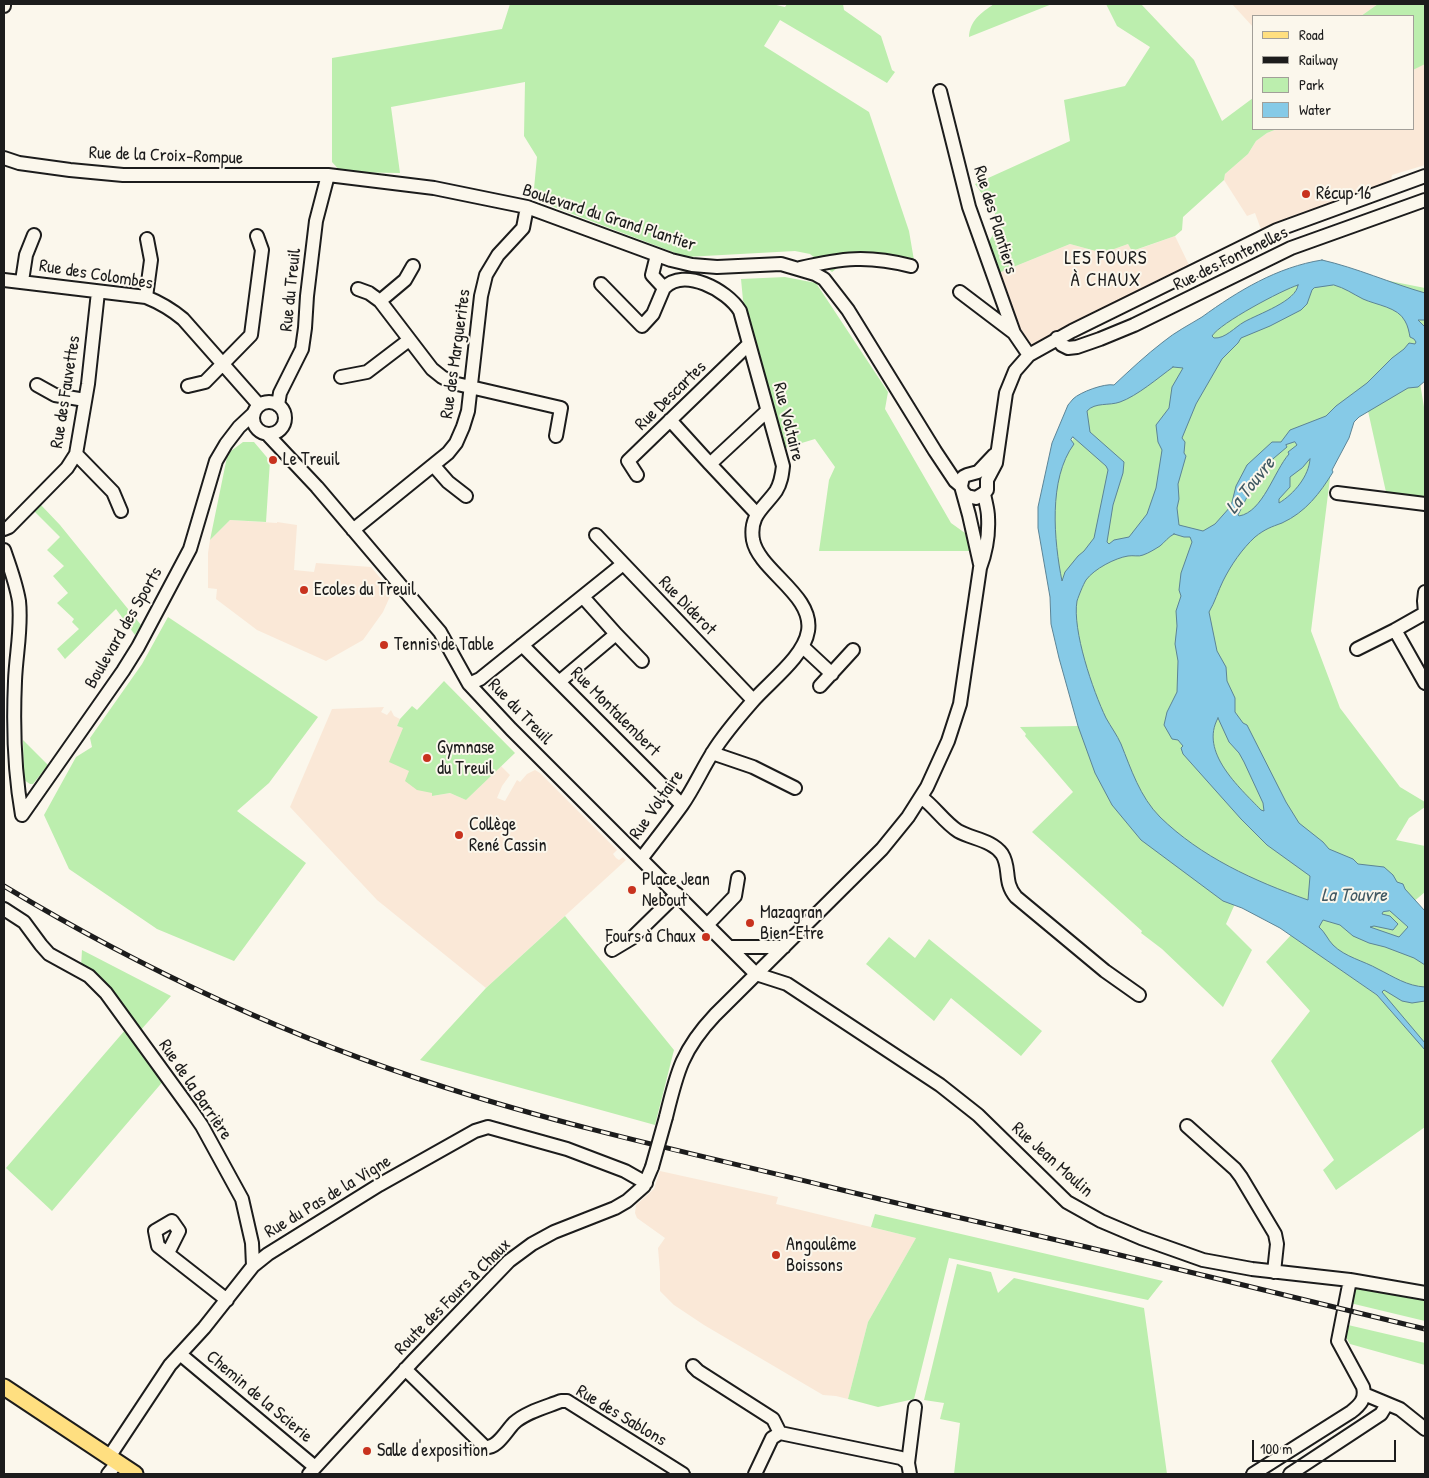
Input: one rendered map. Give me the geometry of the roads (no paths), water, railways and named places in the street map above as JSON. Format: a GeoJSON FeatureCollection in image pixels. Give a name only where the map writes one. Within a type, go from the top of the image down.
{"type":"FeatureCollection","features":[{"type":"Feature","properties":{"kind":"main road"},"geometry":{"type":"LineString","coordinates":[[4,1387],[112,1465],[135,1474]]}},
{"type":"Feature","properties":{"kind":"street","name":"Rue des Plantiers"},"geometry":{"type":"LineString","coordinates":[[940,91],[969,208],[1014,333],[1029,354]]}},
{"type":"Feature","properties":{"kind":"street","name":"Rue de la Croix-Rompue"},"geometry":{"type":"LineString","coordinates":[[4,158],[70,170],[123,175],[328,175]]}},
{"type":"Feature","properties":{"kind":"street","name":"Boulevard du Grand Plantier"},"geometry":{"type":"LineString","coordinates":[[328,175],[434,188],[527,207],[671,260],[692,265],[717,267],[781,264],[800,268],[815,274],[824,279],[844,304],[935,451],[962,489]]}},
{"type":"Feature","properties":{"kind":"street","name":"Rue du Treuil"},"geometry":{"type":"LineString","coordinates":[[278,404],[280,393],[302,348],[316,221],[328,175]]}},
{"type":"Feature","properties":{"kind":"street"},"geometry":{"type":"LineString","coordinates":[[984,493],[980,496],[972,497],[962,489],[963,477],[977,475],[996,453],[1008,386],[1015,371],[1029,354],[1057,338],[1277,230],[1425,176]]}},
{"type":"Feature","properties":{"kind":"street","name":"Rue des Fontenelles"},"geometry":{"type":"LineString","coordinates":[[1057,338],[1065,347],[1072,348],[1100,339],[1134,325],[1290,248],[1425,200]]}},
{"type":"Feature","properties":{"kind":"street","name":"Rue des Marguerites"},"geometry":{"type":"LineString","coordinates":[[353,530],[434,466],[456,443],[468,411],[481,296],[486,275],[498,255],[523,228],[527,207]]}},
{"type":"Feature","properties":{"kind":"street"},"geometry":{"type":"LineString","coordinates":[[22,281],[26,255],[34,234]]}},
{"type":"Feature","properties":{"kind":"street"},"geometry":{"type":"LineString","coordinates":[[188,386],[205,382],[251,335],[262,250],[257,236]]}},
{"type":"Feature","properties":{"kind":"street"},"geometry":{"type":"LineString","coordinates":[[146,297],[151,260],[147,239]]}},
{"type":"Feature","properties":{"kind":"street"},"geometry":{"type":"LineString","coordinates":[[601,284],[642,326],[653,314],[664,288],[652,275],[657,255]]}},
{"type":"Feature","properties":{"kind":"street"},"geometry":{"type":"LineString","coordinates":[[800,268],[836,260],[868,258],[887,260],[911,266]]}},
{"type":"Feature","properties":{"kind":"street"},"geometry":{"type":"LineString","coordinates":[[380,301],[405,280],[413,266]]}},
{"type":"Feature","properties":{"kind":"street","name":"Rue Voltaire"},"geometry":{"type":"LineString","coordinates":[[664,288],[669,283],[684,279],[710,286],[724,294],[736,304],[740,311],[783,466],[782,478],[775,491],[756,513]]}},
{"type":"Feature","properties":{"kind":"street","name":"Rue des Colombes"},"geometry":{"type":"LineString","coordinates":[[4,280],[146,297],[170,308],[183,319],[224,363],[256,409]]}},
{"type":"Feature","properties":{"kind":"street"},"geometry":{"type":"LineString","coordinates":[[358,289],[369,293],[380,301],[432,369],[442,377],[453,383],[561,408],[556,436]]}},
{"type":"Feature","properties":{"kind":"street","name":"Rue des Fauvettes"},"geometry":{"type":"LineString","coordinates":[[4,529],[9,527],[67,468],[76,454],[85,400],[98,292]]}},
{"type":"Feature","properties":{"kind":"street"},"geometry":{"type":"LineString","coordinates":[[960,292],[1014,333]]}},
{"type":"Feature","properties":{"kind":"street"},"geometry":{"type":"LineString","coordinates":[[341,377],[367,372],[409,340]]}},
{"type":"Feature","properties":{"kind":"street","name":"Rue Descartes"},"geometry":{"type":"LineString","coordinates":[[637,475],[628,461],[749,344]]}},
{"type":"Feature","properties":{"kind":"street"},"geometry":{"type":"LineString","coordinates":[[37,385],[55,395],[85,400]]}},
{"type":"Feature","properties":{"kind":"street"},"geometry":{"type":"LineString","coordinates":[[263,433],[253,422],[256,409],[269,402],[278,404],[285,416],[286,452]]}},
{"type":"Feature","properties":{"kind":"street","name":"Boulevard des Sports"},"geometry":{"type":"LineString","coordinates":[[4,550],[16,584],[20,621],[15,680],[14,742],[16,783],[22,814],[138,647],[190,549],[216,461],[226,444],[256,409]]}},
{"type":"Feature","properties":{"kind":"street"},"geometry":{"type":"LineString","coordinates":[[710,464],[767,411]]}},
{"type":"Feature","properties":{"kind":"street"},"geometry":{"type":"LineString","coordinates":[[670,420],[756,513],[752,531],[753,542],[759,553],[801,603],[806,613],[808,632],[803,647],[832,674]]}},
{"type":"Feature","properties":{"kind":"street"},"geometry":{"type":"LineString","coordinates":[[226,444],[245,432],[263,433],[279,431],[284,426]]}},
{"type":"Feature","properties":{"kind":"street","name":"Rue du Treuil"},"geometry":{"type":"LineString","coordinates":[[263,433],[286,452],[440,632],[469,684],[510,729],[756,974]]}},
{"type":"Feature","properties":{"kind":"street","name":"Boulevard du Grand Plantier"},"geometry":{"type":"LineString","coordinates":[[935,451],[977,475]]}},
{"type":"Feature","properties":{"kind":"street"},"geometry":{"type":"LineString","coordinates":[[76,454],[113,492],[121,511]]}},
{"type":"Feature","properties":{"kind":"street"},"geometry":{"type":"LineString","coordinates":[[434,466],[448,482],[466,496]]}},
{"type":"Feature","properties":{"kind":"street","name":"Route des Fours à Chaux"},"geometry":{"type":"LineString","coordinates":[[312,1471],[405,1369],[500,1269],[517,1254],[554,1232],[622,1204],[633,1197],[646,1183],[678,1069],[691,1044],[715,1015],[882,850],[902,825],[942,758],[956,717],[969,648],[980,568],[984,558],[988,524],[988,510],[984,493],[988,486],[977,475]]}},
{"type":"Feature","properties":{"kind":"street","name":"Route des Fours à Chaux"},"geometry":{"type":"LineString","coordinates":[[962,489],[980,568]]}},
{"type":"Feature","properties":{"kind":"street"},"geometry":{"type":"LineString","coordinates":[[1337,493],[1425,504]]}},
{"type":"Feature","properties":{"kind":"street","name":"Rue Diderot"},"geometry":{"type":"LineString","coordinates":[[596,535],[753,700]]}},
{"type":"Feature","properties":{"kind":"street"},"geometry":{"type":"LineString","coordinates":[[469,684],[480,679],[623,564]]}},
{"type":"Feature","properties":{"kind":"street"},"geometry":{"type":"LineString","coordinates":[[1356,649],[1425,613],[1425,592]]}},
{"type":"Feature","properties":{"kind":"street"},"geometry":{"type":"LineString","coordinates":[[583,596],[642,662]]}},
{"type":"Feature","properties":{"kind":"street"},"geometry":{"type":"LineString","coordinates":[[1395,630],[1425,683]]}},
{"type":"Feature","properties":{"kind":"street"},"geometry":{"type":"LineString","coordinates":[[559,682],[616,634]]}},
{"type":"Feature","properties":{"kind":"street","name":"Rue Montalembert"},"geometry":{"type":"LineString","coordinates":[[522,645],[682,805]]}},
{"type":"Feature","properties":{"kind":"street","name":"Rue Voltaire"},"geometry":{"type":"LineString","coordinates":[[641,859],[682,805],[723,736],[753,700],[803,647]]}},
{"type":"Feature","properties":{"kind":"street"},"geometry":{"type":"LineString","coordinates":[[820,686],[853,650]]}},
{"type":"Feature","properties":{"kind":"street"},"geometry":{"type":"LineString","coordinates":[[712,753],[753,766],[795,788]]}},
{"type":"Feature","properties":{"kind":"street"},"geometry":{"type":"LineString","coordinates":[[921,796],[958,830],[996,848],[1005,862],[1008,885],[1016,897],[1105,971],[1139,995]]}},
{"type":"Feature","properties":{"kind":"street"},"geometry":{"type":"LineString","coordinates":[[707,925],[735,896],[738,878]]}},
{"type":"Feature","properties":{"kind":"street"},"geometry":{"type":"LineString","coordinates":[[612,950],[632,938],[677,894]]}},
{"type":"Feature","properties":{"kind":"street","name":"Rue de la Barrière"},"geometry":{"type":"LineString","coordinates":[[4,909],[24,922],[49,954],[89,976],[106,993],[202,1126],[242,1199],[252,1244],[253,1266]]}},
{"type":"Feature","properties":{"kind":"street"},"geometry":{"type":"LineString","coordinates":[[729,948],[784,947]]}},
{"type":"Feature","properties":{"kind":"street","name":"Rue Jean Moulin"},"geometry":{"type":"LineString","coordinates":[[756,974],[787,984],[940,1085],[978,1115],[1073,1207],[1140,1238],[1218,1263],[1274,1272],[1350,1280],[1425,1293]]}},
{"type":"Feature","properties":{"kind":"street"},"geometry":{"type":"LineString","coordinates":[[1187,1126],[1236,1169],[1241,1176],[1275,1234],[1277,1244],[1274,1272]]}},
{"type":"Feature","properties":{"kind":"street","name":"Rue du Pas de la Vigne"},"geometry":{"type":"LineString","coordinates":[[112,1465],[154,1386],[170,1365],[204,1328],[253,1266],[268,1254],[379,1185],[475,1131],[488,1127],[567,1149],[625,1171],[646,1183]]}},
{"type":"Feature","properties":{"kind":"street"},"geometry":{"type":"LineString","coordinates":[[168,1253],[226,1300]]}},
{"type":"Feature","properties":{"kind":"street"},"geometry":{"type":"LineString","coordinates":[[1253,1474],[1351,1412],[1361,1403],[1364,1394],[1363,1387],[1338,1340],[1350,1280]]}},
{"type":"Feature","properties":{"kind":"street","name":"Chemin de la Scierie"},"geometry":{"type":"LineString","coordinates":[[180,1354],[312,1471]]}},
{"type":"Feature","properties":{"kind":"street"},"geometry":{"type":"LineString","coordinates":[[693,1366],[773,1419],[780,1433]]}},
{"type":"Feature","properties":{"kind":"street","name":"Rue des Sablons"},"geometry":{"type":"LineString","coordinates":[[405,1369],[485,1447],[490,1448],[494,1445],[523,1416],[561,1401],[567,1401],[680,1473]]}},
{"type":"Feature","properties":{"kind":"street"},"geometry":{"type":"LineString","coordinates":[[1364,1394],[1405,1412],[1425,1429]]}},
{"type":"Feature","properties":{"kind":"street"},"geometry":{"type":"LineString","coordinates":[[1290,1474],[1381,1414],[1387,1404]]}},
{"type":"Feature","properties":{"kind":"street"},"geometry":{"type":"LineString","coordinates":[[909,1469],[915,1407]]}},
{"type":"Feature","properties":{"kind":"street"},"geometry":{"type":"LineString","coordinates":[[755,1474],[772,1438],[780,1433],[901,1458],[909,1469]]}},
{"type":"Feature","properties":{"kind":"water","name":"La Touvre"},"geometry":{"type":"Polygon","coordinates":[[[1322,260],[1425,293],[1425,320],[1418,320],[1425,327],[1425,381],[1418,387],[1408,388],[1359,417],[1354,422],[1349,438],[1332,470],[1333,472],[1323,487],[1305,508],[1291,519],[1265,530],[1250,542],[1230,569],[1209,612],[1217,651],[1226,667],[1227,681],[1235,698],[1235,712],[1243,723],[1247,725],[1286,802],[1299,823],[1329,849],[1353,859],[1358,864],[1384,867],[1393,875],[1397,882],[1403,884],[1405,889],[1425,911],[1425,965],[1414,958],[1353,936],[1340,925],[1323,920],[1319,927],[1333,945],[1343,953],[1401,981],[1425,987],[1425,1001],[1412,1003],[1402,1001],[1384,990],[1382,992],[1425,1043],[1425,1050],[1377,995],[1280,928],[1242,908],[1223,901],[1141,840],[1112,805],[1095,773],[1078,726],[1051,624],[1050,597],[1038,528],[1038,507],[1052,443],[1068,405],[1076,396],[1087,391],[1105,385],[1114,385],[1168,338],[1244,289],[1274,274],[1305,263],[1322,260]],[[1298,285],[1239,315],[1217,330],[1212,336],[1214,338],[1222,337],[1244,322],[1284,302],[1296,291],[1298,285]],[[1334,285],[1314,288],[1307,304],[1301,310],[1241,338],[1222,359],[1196,404],[1182,438],[1185,442],[1184,453],[1186,456],[1178,484],[1179,499],[1177,508],[1179,525],[1203,531],[1215,524],[1231,506],[1236,486],[1247,465],[1272,442],[1281,442],[1290,430],[1326,416],[1336,406],[1367,383],[1409,343],[1415,344],[1416,342],[1410,337],[1408,327],[1402,316],[1392,309],[1363,299],[1334,285]],[[1173,367],[1127,399],[1116,403],[1094,406],[1087,411],[1090,432],[1124,462],[1123,473],[1113,505],[1107,542],[1109,544],[1114,540],[1129,537],[1147,514],[1156,488],[1162,450],[1158,442],[1156,425],[1169,408],[1172,387],[1183,368],[1173,367]],[[1073,437],[1071,440],[1074,444],[1066,458],[1060,475],[1055,511],[1055,529],[1062,581],[1065,572],[1094,538],[1108,470],[1106,466],[1073,437]],[[1295,442],[1286,445],[1287,447],[1261,469],[1239,516],[1255,507],[1289,454],[1288,452],[1297,445],[1295,442]],[[1310,459],[1290,477],[1290,487],[1279,499],[1279,503],[1300,484],[1307,472],[1310,459]],[[1174,534],[1160,546],[1145,554],[1123,557],[1105,565],[1086,580],[1077,601],[1076,613],[1081,644],[1095,692],[1106,718],[1118,737],[1132,773],[1147,801],[1160,817],[1211,856],[1248,876],[1308,900],[1310,876],[1267,845],[1241,819],[1183,754],[1181,748],[1183,746],[1178,740],[1172,739],[1164,725],[1167,712],[1177,692],[1176,611],[1181,596],[1179,590],[1181,573],[1192,542],[1190,537],[1174,534]],[[1218,718],[1213,731],[1217,756],[1242,791],[1264,811],[1263,803],[1244,762],[1229,742],[1218,718]],[[1390,911],[1383,912],[1382,914],[1390,916],[1398,924],[1393,930],[1374,926],[1370,927],[1399,937],[1408,927],[1390,911]]]}},
{"type":"Feature","properties":{"kind":"railway"},"geometry":{"type":"LineString","coordinates":[[4,886],[110,946],[220,1000],[332,1048],[447,1088],[541,1116],[636,1140],[1425,1329]]}},
{"type":"Feature","properties":{"kind":"place","name":"Récup 16"},"geometry":{"type":"Point","coordinates":[1306,194]}},
{"type":"Feature","properties":{"kind":"place","name":"Le Treuil"},"geometry":{"type":"Point","coordinates":[273,460]}},
{"type":"Feature","properties":{"kind":"place","name":"Ecoles du Treuil"},"geometry":{"type":"Point","coordinates":[304,590]}},
{"type":"Feature","properties":{"kind":"place","name":"Tennis de Table"},"geometry":{"type":"Point","coordinates":[384,645]}},
{"type":"Feature","properties":{"kind":"place","name":"Gymnase du Treuil"},"geometry":{"type":"Point","coordinates":[427,758]}},
{"type":"Feature","properties":{"kind":"place","name":"Collège René Cassin"},"geometry":{"type":"Point","coordinates":[459,835]}},
{"type":"Feature","properties":{"kind":"place","name":"Place Jean Nebout"},"geometry":{"type":"Point","coordinates":[632,890]}},
{"type":"Feature","properties":{"kind":"place","name":"Mazagran Bien-Etre"},"geometry":{"type":"Point","coordinates":[750,923]}},
{"type":"Feature","properties":{"kind":"place","name":"Fours à Chaux"},"geometry":{"type":"Point","coordinates":[706,937]}},
{"type":"Feature","properties":{"kind":"place","name":"Angoulême Boissons"},"geometry":{"type":"Point","coordinates":[776,1255]}},
{"type":"Feature","properties":{"kind":"place","name":"Salle d'exposition"},"geometry":{"type":"Point","coordinates":[367,1451]}},
{"type":"Feature","properties":{"kind":"district","name":"LES FOURS À CHAUX"},"geometry":{"type":"Point","coordinates":[1106,270]}}]}
